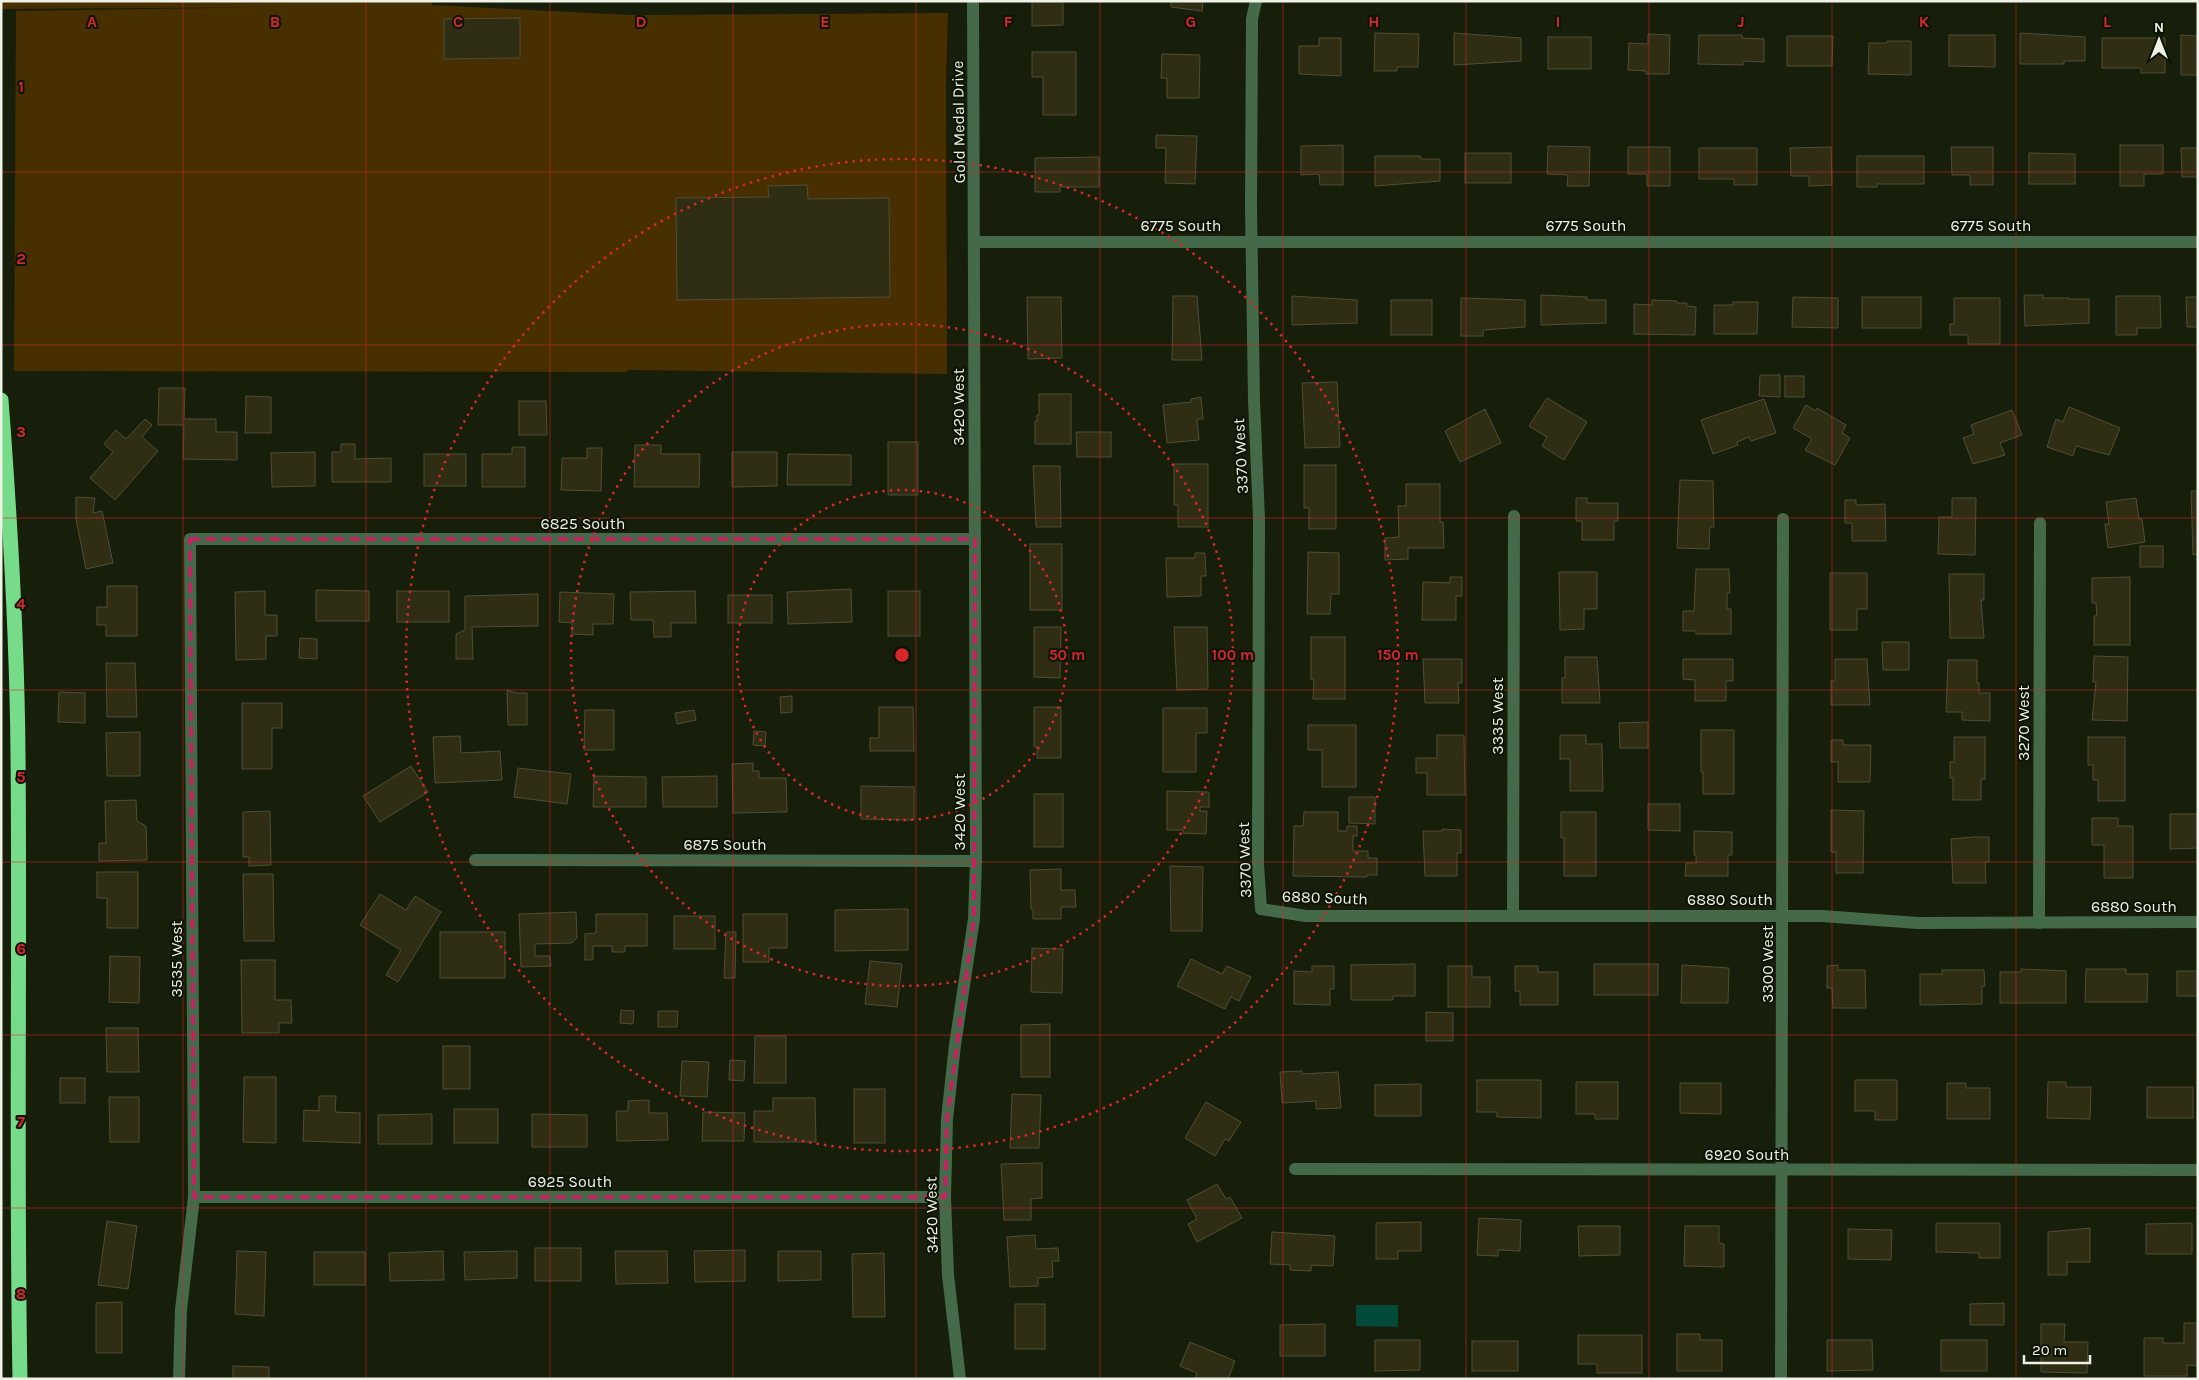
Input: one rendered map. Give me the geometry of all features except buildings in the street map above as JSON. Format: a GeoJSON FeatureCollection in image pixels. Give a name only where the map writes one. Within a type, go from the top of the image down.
{"type":"FeatureCollection","features":[{"type":"Feature","properties":{"kind":"highway"},"geometry":{"type":"LineString","coordinates":[[1,400],[14,587],[18,753],[17,1077],[20,1379]]}},
{"type":"Feature","properties":{"kind":"street","name":"Gold Medal Drive"},"geometry":{"type":"LineString","coordinates":[[973,1],[974,242]]}},
{"type":"Feature","properties":{"kind":"street","name":"3370 West"},"geometry":{"type":"LineString","coordinates":[[1256,1],[1252,19],[1251,207],[1254,400],[1259,519],[1258,864],[1261,909]]}},
{"type":"Feature","properties":{"kind":"street","name":"6775 South"},"geometry":{"type":"LineString","coordinates":[[974,242],[2198,242]]}},
{"type":"Feature","properties":{"kind":"street","name":"3420 West"},"geometry":{"type":"LineString","coordinates":[[960,1379],[948,1276],[945,1197],[948,1119],[955,1045],[974,919],[976,861],[974,242]]}},
{"type":"Feature","properties":{"kind":"street","name":"3335 West"},"geometry":{"type":"LineString","coordinates":[[1514,516],[1514,915]]}},
{"type":"Feature","properties":{"kind":"street","name":"3300 West"},"geometry":{"type":"LineString","coordinates":[[1781,1379],[1783,519]]}},
{"type":"Feature","properties":{"kind":"street","name":"3270 West"},"geometry":{"type":"LineString","coordinates":[[2039,922],[2040,523]]}},
{"type":"Feature","properties":{"kind":"street","name":"6825 South"},"geometry":{"type":"LineString","coordinates":[[190,539],[975,539]]}},
{"type":"Feature","properties":{"kind":"street","name":"3535 West"},"geometry":{"type":"LineString","coordinates":[[179,1379],[181,1310],[194,1197],[192,1123],[193,776],[190,539]]}},
{"type":"Feature","properties":{"kind":"street","name":"6875 South"},"geometry":{"type":"LineString","coordinates":[[475,860],[976,861]]}},
{"type":"Feature","properties":{"kind":"street","name":"6880 South"},"geometry":{"type":"LineString","coordinates":[[1261,909],[1306,916],[1822,916],[1918,923],[2198,922]]}},
{"type":"Feature","properties":{"kind":"street","name":"6920 South"},"geometry":{"type":"LineString","coordinates":[[1295,1169],[2198,1170]]}},
{"type":"Feature","properties":{"kind":"street","name":"6925 South"},"geometry":{"type":"LineString","coordinates":[[194,1197],[945,1197]]}},
{"type":"Feature","properties":{"kind":"highlighted area"},"geometry":{"type":"Polygon","coordinates":[[[190,539],[975,539],[974,919],[947,1119],[945,1197],[194,1197],[190,539]]]}},
{"type":"Feature","properties":{"kind":"shaded area"},"geometry":{"type":"Polygon","coordinates":[[[1,1],[432,1],[432,5],[629,15],[948,13],[946,82],[947,374],[627,370],[627,372],[14,371],[16,11],[276,7],[1,9],[1,1]]]}},
{"type":"Feature","properties":{"kind":"water"},"geometry":{"type":"Polygon","coordinates":[[[1356,1305],[1398,1305],[1398,1327],[1356,1326],[1356,1305]]]}}]}
